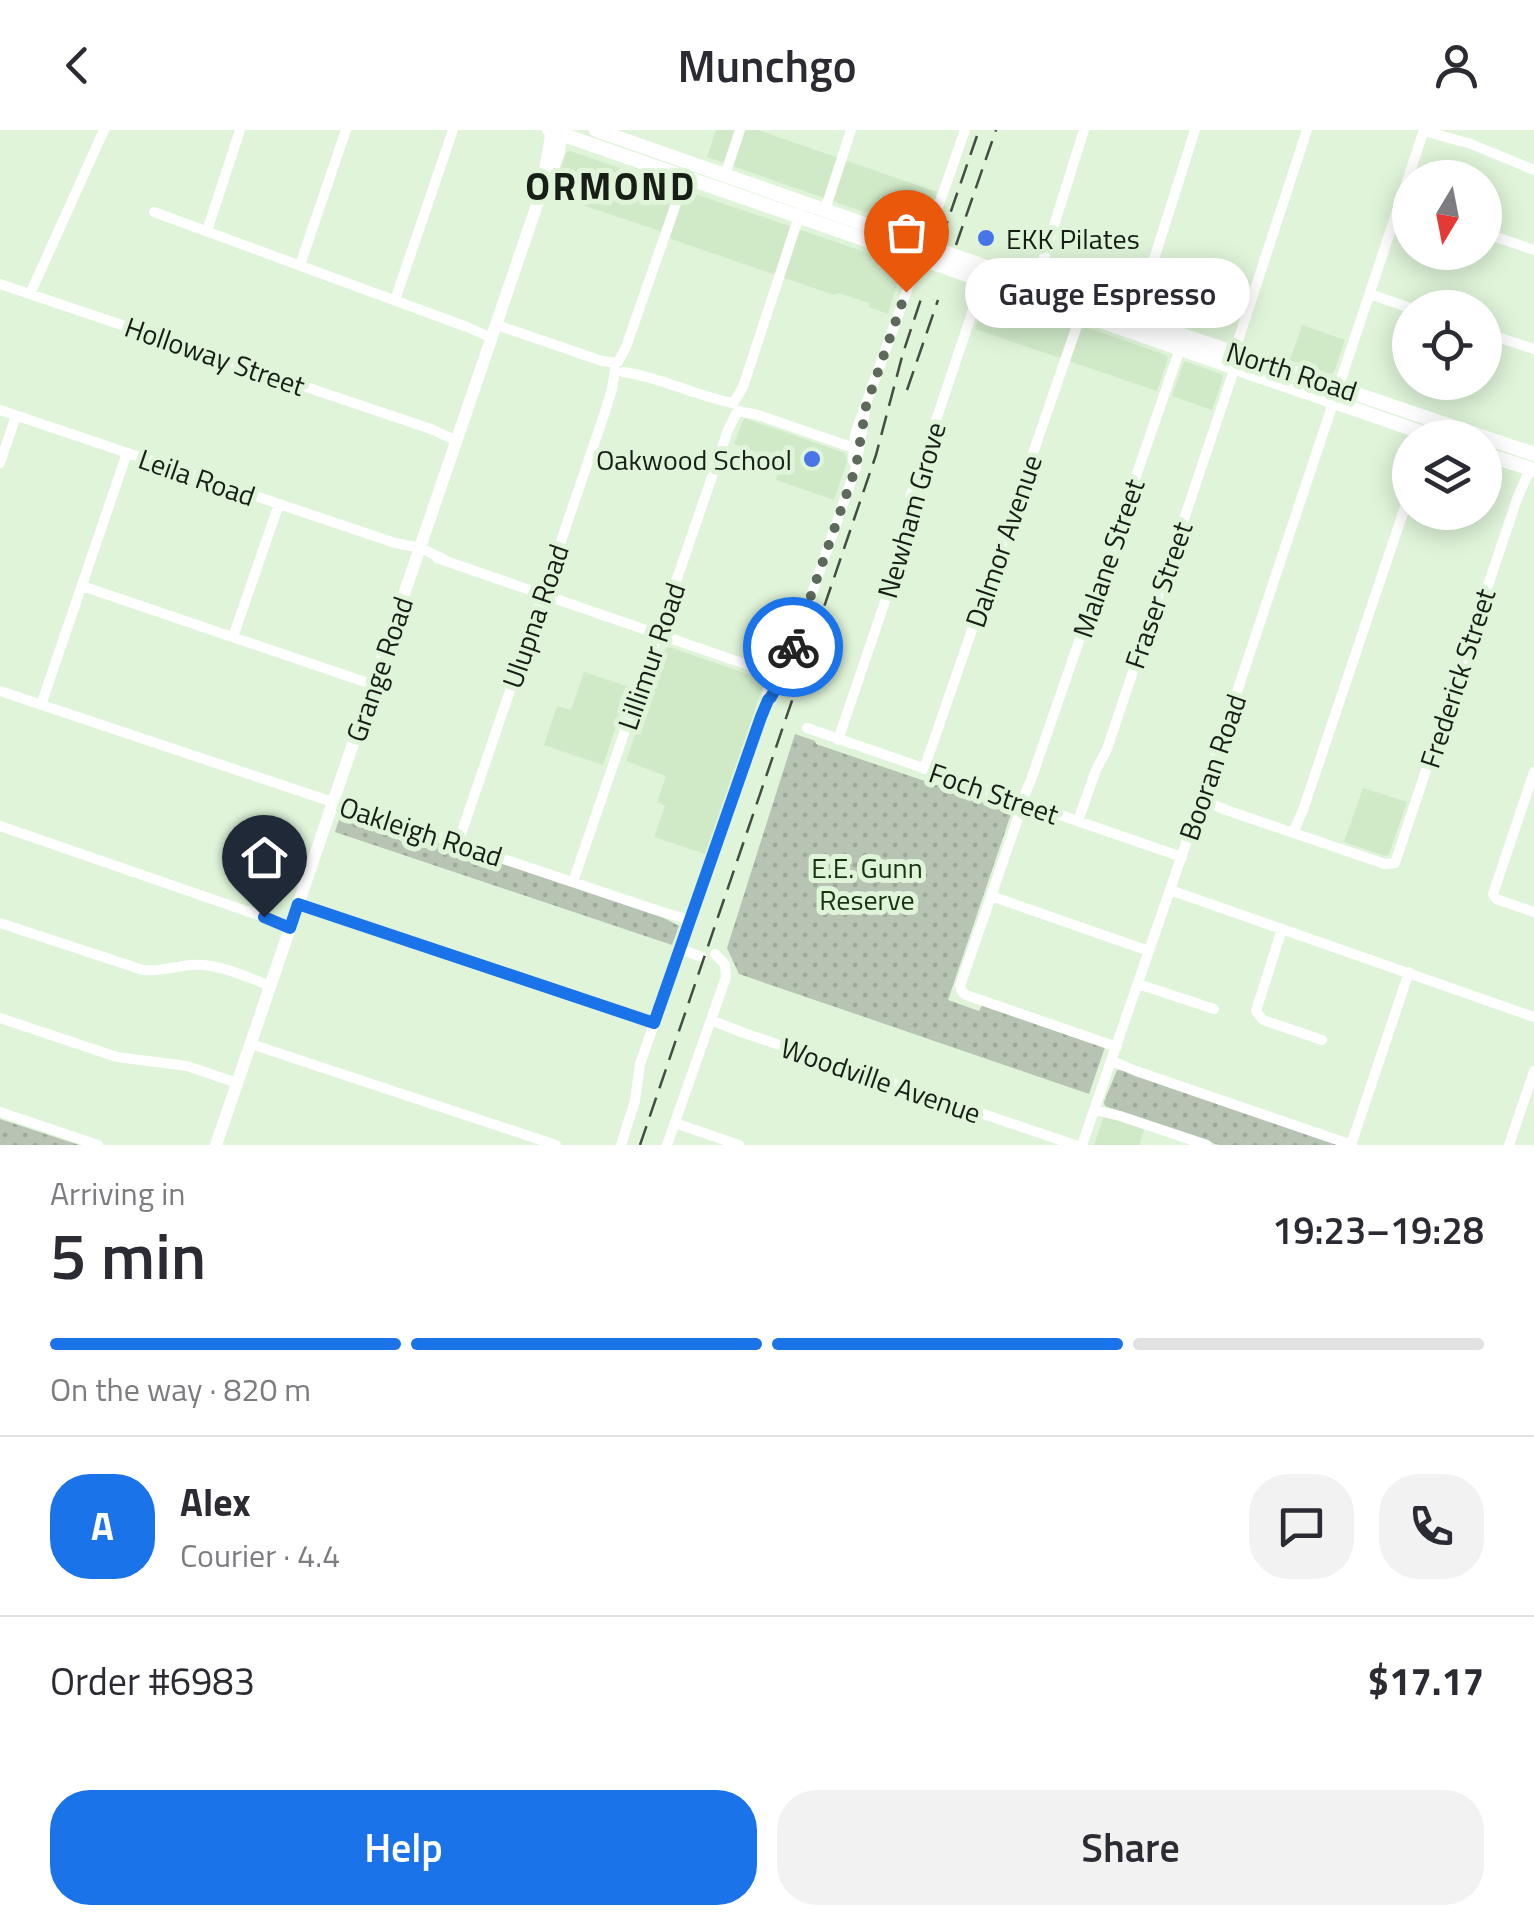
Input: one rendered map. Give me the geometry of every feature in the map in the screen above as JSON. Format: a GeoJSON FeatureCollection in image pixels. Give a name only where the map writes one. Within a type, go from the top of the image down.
{"type":"FeatureCollection","features":[{"type":"Feature","properties":{"kind":"highway","name":"North Road"},"geometry":{"type":"LineString","coordinates":[[555,131],[640,137],[687,170],[724,175],[801,210],[825,210],[983,280],[1034,290],[1081,314],[1182,342],[1397,420]]}},
{"type":"Feature","properties":{"kind":"highway","name":"North Road"},"geometry":{"type":"LineString","coordinates":[[599,136],[1034,290],[1136,319],[1182,342]]}},
{"type":"Feature","properties":{"kind":"highway","name":"North Road"},"geometry":{"type":"LineString","coordinates":[[1502,456],[1531,465]]}},
{"type":"Feature","properties":{"kind":"highway"},"geometry":{"type":"LineString","coordinates":[[1502,458],[1531,465]]}},
{"type":"Feature","properties":{"kind":"main road","name":"Grange Road"},"geometry":{"type":"LineString","coordinates":[[216,1145],[541,193],[555,131]]}},
{"type":"Feature","properties":{"kind":"street"},"geometry":{"type":"LineString","coordinates":[[30,294],[104,130]]}},
{"type":"Feature","properties":{"kind":"street"},"geometry":{"type":"LineString","coordinates":[[207,231],[240,130]]}},
{"type":"Feature","properties":{"kind":"street"},"geometry":{"type":"LineString","coordinates":[[300,265],[346,130]]}},
{"type":"Feature","properties":{"kind":"street"},"geometry":{"type":"LineString","coordinates":[[395,300],[453,130]]}},
{"type":"Feature","properties":{"kind":"street"},"geometry":{"type":"LineString","coordinates":[[724,175],[740,130]]}},
{"type":"Feature","properties":{"kind":"street"},"geometry":{"type":"LineString","coordinates":[[825,210],[852,130]]}},
{"type":"Feature","properties":{"kind":"street"},"geometry":{"type":"LineString","coordinates":[[621,1145],[636,1101],[640,1064],[768,700],[788,660],[849,481],[866,406],[965,130]]}},
{"type":"Feature","properties":{"kind":"street"},"geometry":{"type":"LineString","coordinates":[[1034,290],[1084,130]]}},
{"type":"Feature","properties":{"kind":"street"},"geometry":{"type":"LineString","coordinates":[[1136,319],[1195,130]]}},
{"type":"Feature","properties":{"kind":"street","name":"Fraser Street"},"geometry":{"type":"LineString","coordinates":[[1078,822],[1106,749],[1235,360],[1307,130]]}},
{"type":"Feature","properties":{"kind":"street"},"geometry":{"type":"LineString","coordinates":[[1424,130],[1534,170]]}},
{"type":"Feature","properties":{"kind":"street","name":"Booran Road"},"geometry":{"type":"LineString","coordinates":[[1416,160],[1424,130]]}},
{"type":"Feature","properties":{"kind":"street","name":"Ulupna Road"},"geometry":{"type":"LineString","coordinates":[[458,843],[687,170]]}},
{"type":"Feature","properties":{"kind":"street","name":"Lillimur Road"},"geometry":{"type":"LineString","coordinates":[[574,882],[801,210]]}},
{"type":"Feature","properties":{"kind":"street"},"geometry":{"type":"LineString","coordinates":[[154,212],[468,326],[602,361],[856,448]]}},
{"type":"Feature","properties":{"kind":"street","name":"Booran Road"},"geometry":{"type":"LineString","coordinates":[[1078,1145],[1096,1108],[1392,238]]}},
{"type":"Feature","properties":{"kind":"street"},"geometry":{"type":"LineString","coordinates":[[1502,239],[1534,250]]}},
{"type":"Feature","properties":{"kind":"street","name":"Newham Grove"},"geometry":{"type":"LineString","coordinates":[[838,740],[910,528],[910,498],[983,280]]}},
{"type":"Feature","properties":{"kind":"street","name":"Holloway Street"},"geometry":{"type":"LineString","coordinates":[[0,284],[458,439]]}},
{"type":"Feature","properties":{"kind":"street"},"geometry":{"type":"LineString","coordinates":[[1370,294],[1392,302]]}},
{"type":"Feature","properties":{"kind":"street","name":"Dalmor Avenue"},"geometry":{"type":"LineString","coordinates":[[924,769],[1081,314]]}},
{"type":"Feature","properties":{"kind":"street"},"geometry":{"type":"LineString","coordinates":[[1502,339],[1534,350]]}},
{"type":"Feature","properties":{"kind":"street","name":"Malane Street"},"geometry":{"type":"LineString","coordinates":[[1117,1046],[962,992],[961,984],[1182,342]]}},
{"type":"Feature","properties":{"kind":"street","name":"Leila Road"},"geometry":{"type":"LineString","coordinates":[[0,410],[779,674]]}},
{"type":"Feature","properties":{"kind":"street"},"geometry":{"type":"LineString","coordinates":[[0,462],[16,416]]}},
{"type":"Feature","properties":{"kind":"street"},"geometry":{"type":"LineString","coordinates":[[42,705],[128,453]]}},
{"type":"Feature","properties":{"kind":"street","name":"Frederick Street"},"geometry":{"type":"LineString","coordinates":[[1295,833],[1392,864],[1396,860],[1531,465]]}},
{"type":"Feature","properties":{"kind":"street"},"geometry":{"type":"LineString","coordinates":[[233,637],[279,504]]}},
{"type":"Feature","properties":{"kind":"street"},"geometry":{"type":"LineString","coordinates":[[1200,802],[1295,833],[1397,530]]}},
{"type":"Feature","properties":{"kind":"street"},"geometry":{"type":"LineString","coordinates":[[82,586],[374,685]]}},
{"type":"Feature","properties":{"kind":"street","name":"Oakleigh Road"},"geometry":{"type":"LineString","coordinates":[[0,691],[690,923]]}},
{"type":"Feature","properties":{"kind":"street","name":"Foch Street"},"geometry":{"type":"LineString","coordinates":[[806,728],[1182,857]]}},
{"type":"Feature","properties":{"kind":"street"},"geometry":{"type":"LineString","coordinates":[[1534,772],[1493,896],[1534,912]]}},
{"type":"Feature","properties":{"kind":"street"},"geometry":{"type":"LineString","coordinates":[[0,826],[291,926]]}},
{"type":"Feature","properties":{"kind":"street"},"geometry":{"type":"LineString","coordinates":[[1170,892],[1531,1014]]}},
{"type":"Feature","properties":{"kind":"street"},"geometry":{"type":"LineString","coordinates":[[991,896],[1150,951]]}},
{"type":"Feature","properties":{"kind":"street"},"geometry":{"type":"LineString","coordinates":[[298,904],[654,1023]]}},
{"type":"Feature","properties":{"kind":"street"},"geometry":{"type":"LineString","coordinates":[[0,923],[144,970],[205,965],[270,986]]}},
{"type":"Feature","properties":{"kind":"street"},"geometry":{"type":"LineString","coordinates":[[1282,929],[1256,1011],[1264,1020],[1322,1040]]}},
{"type":"Feature","properties":{"kind":"street"},"geometry":{"type":"LineString","coordinates":[[666,1145],[724,981],[720,966],[709,956],[681,946]]}},
{"type":"Feature","properties":{"kind":"street"},"geometry":{"type":"LineString","coordinates":[[1111,1063],[1351,1145],[1409,972]]}},
{"type":"Feature","properties":{"kind":"street"},"geometry":{"type":"LineString","coordinates":[[1138,984],[1214,1009]]}},
{"type":"Feature","properties":{"kind":"street"},"geometry":{"type":"LineString","coordinates":[[0,1018],[117,1057],[187,1066],[237,1083]]}},
{"type":"Feature","properties":{"kind":"street","name":"Woodville Avenue"},"geometry":{"type":"LineString","coordinates":[[710,1023],[1078,1145]]}},
{"type":"Feature","properties":{"kind":"street"},"geometry":{"type":"LineString","coordinates":[[251,1044],[556,1145]]}},
{"type":"Feature","properties":{"kind":"street"},"geometry":{"type":"LineString","coordinates":[[1509,1145],[1531,1092],[1534,1071]]}},
{"type":"Feature","properties":{"kind":"street"},"geometry":{"type":"LineString","coordinates":[[1096,1108],[1206,1145]]}},
{"type":"Feature","properties":{"kind":"street"},"geometry":{"type":"LineString","coordinates":[[0,1112],[98,1145]]}},
{"type":"Feature","properties":{"kind":"street"},"geometry":{"type":"LineString","coordinates":[[674,1123],[739,1145]]}},
{"type":"Feature","properties":{"kind":"shaded area"},"geometry":{"type":"Polygon","coordinates":[[[716,130],[758,130],[937,192],[924,233],[707,157],[716,130]]]}},
{"type":"Feature","properties":{"kind":"shaded area"},"geometry":{"type":"Polygon","coordinates":[[[570,151],[903,265],[888,314],[869,307],[869,303],[834,295],[552,195],[570,151]]]}},
{"type":"Feature","properties":{"kind":"shaded area"},"geometry":{"type":"Polygon","coordinates":[[[987,293],[1166,355],[1157,391],[975,329],[987,293]]]}},
{"type":"Feature","properties":{"kind":"shaded area"},"geometry":{"type":"Polygon","coordinates":[[[1302,325],[1345,340],[1331,374],[1290,360],[1302,325]]]}},
{"type":"Feature","properties":{"kind":"shaded area"},"geometry":{"type":"Polygon","coordinates":[[[1184,361],[1221,374],[1212,410],[1172,396],[1184,361]]]}},
{"type":"Feature","properties":{"kind":"shaded area","name":"Oakwood School"},"geometry":{"type":"Polygon","coordinates":[[[744,418],[845,453],[847,462],[834,500],[776,480],[782,461],[734,444],[744,418]]]}},
{"type":"Feature","properties":{"kind":"shaded area"},"geometry":{"type":"Polygon","coordinates":[[[669,647],[762,679],[764,683],[705,854],[654,837],[665,806],[657,802],[666,776],[626,761],[663,651],[669,647]]]}},
{"type":"Feature","properties":{"kind":"shaded area"},"geometry":{"type":"Polygon","coordinates":[[[584,672],[629,687],[603,765],[544,745],[557,706],[571,710],[584,672]]]}},
{"type":"Feature","properties":{"kind":"shaded area"},"geometry":{"type":"Polygon","coordinates":[[[1363,788],[1407,802],[1385,856],[1344,842],[1363,788]]]}},
{"type":"Feature","properties":{"kind":"shaded area"},"geometry":{"type":"Polygon","coordinates":[[[1107,1107],[1147,1121],[1139,1145],[1094,1145],[1107,1107]]]}},
{"type":"Feature","properties":{"kind":"green space","name":"E.E. Gunn Reserve"},"geometry":{"type":"Polygon","coordinates":[[[795,734],[1010,810],[948,1000],[979,1011],[982,1005],[1105,1047],[1089,1094],[739,974],[727,948],[795,734]]]}},
{"type":"Feature","properties":{"kind":"green space"},"geometry":{"type":"Polygon","coordinates":[[[342,810],[660,916],[679,926],[672,945],[335,832],[342,810]]]}},
{"type":"Feature","properties":{"kind":"green space"},"geometry":{"type":"Polygon","coordinates":[[[1117,1070],[1341,1145],[1219,1145],[1105,1106],[1117,1070]]]}},
{"type":"Feature","properties":{"kind":"green space"},"geometry":{"type":"Polygon","coordinates":[[[0,1119],[79,1145],[0,1145],[0,1119]]]}},
{"type":"Feature","properties":{"kind":"railway"},"geometry":{"type":"LineString","coordinates":[[941,240],[979,130]]}},
{"type":"Feature","properties":{"kind":"railway"},"geometry":{"type":"LineString","coordinates":[[956,245],[996,130]]}},
{"type":"Feature","properties":{"kind":"railway"},"geometry":{"type":"LineString","coordinates":[[640,1145],[876,455],[922,296]]}},
{"type":"Feature","properties":{"kind":"railway"},"geometry":{"type":"LineString","coordinates":[[907,390],[938,300]]}},
{"type":"Feature","properties":{"kind":"way so far"},"geometry":{"type":"LineString","coordinates":[[793,647],[856,467],[866,406],[906,292]]}},
{"type":"Feature","properties":{"kind":"place","name":"EKK Pilates"},"geometry":{"type":"Point","coordinates":[986,238]}},
{"type":"Feature","properties":{"kind":"place","name":"Gauge Espresso"},"geometry":{"type":"Point","coordinates":[906,292]}},
{"type":"Feature","properties":{"kind":"place","name":"Oakwood School"},"geometry":{"type":"Point","coordinates":[812,459]}},
{"type":"Feature","properties":{"kind":"district","name":"ORMOND"},"geometry":{"type":"Point","coordinates":[611,186]}},
{"type":"Feature","properties":{"kind":"route"},"geometry":{"type":"LineString","coordinates":[[264,917],[290,928],[298,904],[654,1023],[761,717],[793,647]]}}]}
